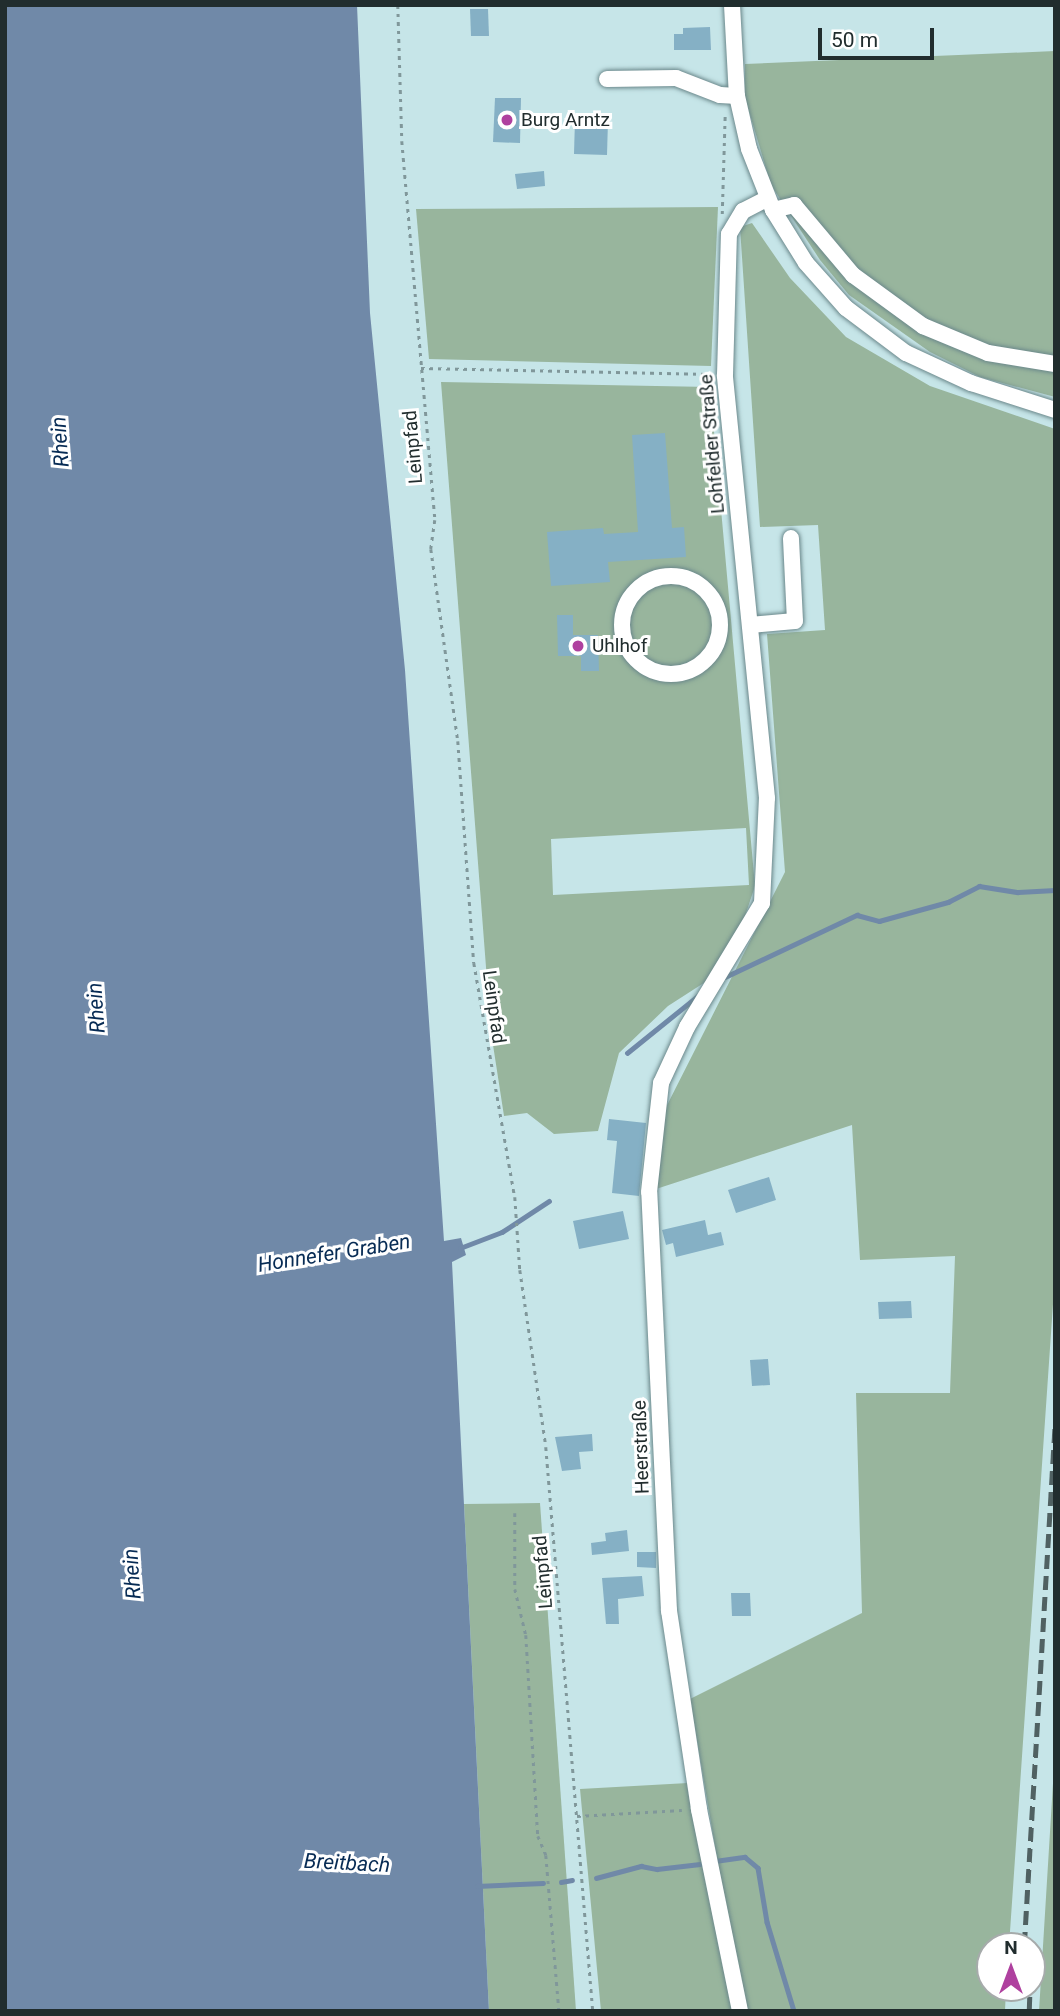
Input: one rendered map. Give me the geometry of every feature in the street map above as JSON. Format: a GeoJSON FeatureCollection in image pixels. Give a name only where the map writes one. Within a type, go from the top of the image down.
{"type":"FeatureCollection","features":[{"type":"Feature","properties":{"kind":"street"},"geometry":{"type":"LineString","coordinates":[[732,5],[737,96],[754,167],[770,205],[798,253],[846,308],[883,338],[939,370],[1050,409]]}},
{"type":"Feature","properties":{"kind":"street"},"geometry":{"type":"LineString","coordinates":[[607,79],[670,77],[720,95],[737,96]]}},
{"type":"Feature","properties":{"kind":"street"},"geometry":{"type":"LineString","coordinates":[[729,234],[743,212],[770,205],[794,205],[853,275],[923,326],[988,353],[1055,364]]}},
{"type":"Feature","properties":{"kind":"street","name":"Lohfelder Straße"},"geometry":{"type":"LineString","coordinates":[[729,234],[726,375],[767,798],[762,903]]}},
{"type":"Feature","properties":{"kind":"street"},"geometry":{"type":"LineString","coordinates":[[720,623],[795,621],[791,538]]}},
{"type":"Feature","properties":{"kind":"street"},"geometry":{"type":"LineString","coordinates":[[680,576],[708,593],[720,623],[719,639],[706,659],[687,672],[671,675],[655,672],[635,659],[623,639],[621,622],[634,592],[647,582],[680,576]]}},
{"type":"Feature","properties":{"kind":"street","name":"Heerstraße"},"geometry":{"type":"LineString","coordinates":[[740,2011],[699,1809],[669,1611],[649,1192],[660,1083],[762,903]]}},
{"type":"Feature","properties":{"kind":"path","name":"Leinpfad"},"geometry":{"type":"LineString","coordinates":[[398,5],[402,141],[435,520],[431,549],[458,741],[474,963],[486,1053],[516,1212],[546,1447],[593,2011]]}},
{"type":"Feature","properties":{"kind":"path"},"geometry":{"type":"LineString","coordinates":[[725,108],[722,220],[729,234]]}},
{"type":"Feature","properties":{"kind":"path"},"geometry":{"type":"LineString","coordinates":[[421,368],[726,375]]}},
{"type":"Feature","properties":{"kind":"path"},"geometry":{"type":"LineString","coordinates":[[515,1513],[515,1589],[526,1635],[538,1836],[546,1855],[559,2011]]}},
{"type":"Feature","properties":{"kind":"path"},"geometry":{"type":"LineString","coordinates":[[578,1816],[699,1809]]}},
{"type":"Feature","properties":{"kind":"green space"},"geometry":{"type":"Polygon","coordinates":[[[1055,51],[1055,397],[980,377],[930,352],[849,295],[820,260],[771,185],[745,98],[745,64],[1055,51]]]}},
{"type":"Feature","properties":{"kind":"green space"},"geometry":{"type":"Polygon","coordinates":[[[718,207],[711,366],[429,359],[416,209],[718,207]]]}},
{"type":"Feature","properties":{"kind":"green space"},"geometry":{"type":"Polygon","coordinates":[[[752,223],[790,278],[846,337],[930,386],[1055,429],[1055,1275],[1010,1932],[976,1932],[976,2002],[1005,2002],[1005,2011],[747,2011],[736,1970],[690,1699],[862,1613],[856,1393],[950,1393],[955,1256],[860,1260],[852,1125],[656,1189],[657,1125],[785,872],[767,634],[825,630],[818,525],[760,527],[740,227],[752,223]]]}},
{"type":"Feature","properties":{"kind":"green space"},"geometry":{"type":"Polygon","coordinates":[[[441,382],[710,387],[755,886],[741,928],[710,979],[668,1006],[619,1053],[598,1131],[554,1134],[527,1113],[504,1116],[491,1032],[441,382]],[[746,828],[551,839],[553,895],[749,885],[746,828]]]}},
{"type":"Feature","properties":{"kind":"green space"},"geometry":{"type":"Polygon","coordinates":[[[540,1503],[576,2011],[489,2011],[464,1504],[540,1503]]]}},
{"type":"Feature","properties":{"kind":"green space"},"geometry":{"type":"Polygon","coordinates":[[[1055,1747],[1055,2011],[1039,2011],[1040,2002],[1046,2002],[1046,1932],[1044,1932],[1055,1747]]]}},
{"type":"Feature","properties":{"kind":"green space"},"geometry":{"type":"Polygon","coordinates":[[[688,1783],[735,2011],[601,2011],[580,1789],[688,1783]]]}},
{"type":"Feature","properties":{"kind":"water","name":"Rhein"},"geometry":{"type":"Polygon","coordinates":[[[5,5],[357,5],[370,313],[405,670],[444,1241],[461,1238],[466,1255],[452,1262],[489,2011],[5,2011],[5,5]]]}},
{"type":"Feature","properties":{"kind":"building"},"geometry":{"type":"Polygon","coordinates":[[[470,9],[488,9],[489,36],[471,36],[470,9]]]}},
{"type":"Feature","properties":{"kind":"building"},"geometry":{"type":"Polygon","coordinates":[[[710,27],[711,50],[674,50],[674,34],[683,34],[683,28],[710,27]]]}},
{"type":"Feature","properties":{"kind":"building","name":"Burg Arntz"},"geometry":{"type":"Polygon","coordinates":[[[495,98],[521,98],[520,143],[493,142],[495,98]]]}},
{"type":"Feature","properties":{"kind":"building"},"geometry":{"type":"Polygon","coordinates":[[[575,119],[608,120],[607,155],[574,154],[575,119]]]}},
{"type":"Feature","properties":{"kind":"building"},"geometry":{"type":"Polygon","coordinates":[[[544,171],[545,186],[517,189],[515,174],[544,171]]]}},
{"type":"Feature","properties":{"kind":"building"},"geometry":{"type":"Polygon","coordinates":[[[665,433],[672,528],[684,527],[686,557],[608,562],[610,582],[551,586],[547,532],[603,528],[604,534],[638,532],[632,435],[665,433]]]}},
{"type":"Feature","properties":{"kind":"building","name":"Uhlhof"},"geometry":{"type":"Polygon","coordinates":[[[557,615],[573,615],[573,635],[598,635],[599,671],[581,671],[581,656],[558,656],[557,615]]]}},
{"type":"Feature","properties":{"kind":"building"},"geometry":{"type":"Polygon","coordinates":[[[609,1119],[646,1123],[639,1196],[612,1193],[617,1141],[607,1140],[609,1119]]]}},
{"type":"Feature","properties":{"kind":"building"},"geometry":{"type":"Polygon","coordinates":[[[769,1177],[776,1200],[736,1213],[728,1190],[769,1177]]]}},
{"type":"Feature","properties":{"kind":"building"},"geometry":{"type":"Polygon","coordinates":[[[623,1211],[629,1239],[579,1249],[573,1221],[623,1211]]]}},
{"type":"Feature","properties":{"kind":"building"},"geometry":{"type":"Polygon","coordinates":[[[705,1220],[708,1235],[721,1232],[724,1245],[676,1257],[673,1243],[666,1245],[662,1230],[705,1220]]]}},
{"type":"Feature","properties":{"kind":"building"},"geometry":{"type":"Polygon","coordinates":[[[911,1301],[912,1318],[879,1319],[878,1302],[911,1301]]]}},
{"type":"Feature","properties":{"kind":"building"},"geometry":{"type":"Polygon","coordinates":[[[768,1359],[770,1385],[752,1386],[750,1360],[768,1359]]]}},
{"type":"Feature","properties":{"kind":"building"},"geometry":{"type":"Polygon","coordinates":[[[592,1434],[593,1451],[579,1452],[581,1469],[562,1471],[555,1437],[592,1434]]]}},
{"type":"Feature","properties":{"kind":"building"},"geometry":{"type":"Polygon","coordinates":[[[627,1530],[629,1551],[592,1555],[591,1543],[606,1541],[605,1533],[627,1530]]]}},
{"type":"Feature","properties":{"kind":"building"},"geometry":{"type":"Polygon","coordinates":[[[637,1552],[656,1552],[656,1568],[637,1567],[637,1552]]]}},
{"type":"Feature","properties":{"kind":"building"},"geometry":{"type":"Polygon","coordinates":[[[642,1576],[644,1596],[618,1599],[619,1624],[606,1624],[602,1578],[642,1576]]]}},
{"type":"Feature","properties":{"kind":"building"},"geometry":{"type":"Polygon","coordinates":[[[731,1593],[750,1593],[751,1616],[732,1616],[731,1593]]]}},
{"type":"Feature","properties":{"kind":"waterway","name":"Honnefer Graben"},"geometry":{"type":"LineString","coordinates":[[725,977],[857,915],[879,921],[948,902],[979,886],[1018,892],[1055,890]]}},
{"type":"Feature","properties":{"kind":"waterway","name":"Honnefer Graben"},"geometry":{"type":"LineString","coordinates":[[627,1053],[700,994]]}},
{"type":"Feature","properties":{"kind":"waterway","name":"Honnefer Graben"},"geometry":{"type":"LineString","coordinates":[[460,1248],[502,1232],[549,1201]]}},
{"type":"Feature","properties":{"kind":"waterway","name":"Breitbach"},"geometry":{"type":"LineString","coordinates":[[715,1861],[745,1857],[758,1868],[767,1922],[794,2011]]}},
{"type":"Feature","properties":{"kind":"waterway","name":"Breitbach"},"geometry":{"type":"LineString","coordinates":[[596,1878],[641,1866],[657,1869],[700,1864]]}},
{"type":"Feature","properties":{"kind":"waterway"},"geometry":{"type":"LineString","coordinates":[[561,1882],[572,1880]]}},
{"type":"Feature","properties":{"kind":"waterway","name":"Breitbach"},"geometry":{"type":"LineString","coordinates":[[477,1886],[543,1883]]}},
{"type":"Feature","properties":{"kind":"railway"},"geometry":{"type":"LineString","coordinates":[[1025,1932],[1055,1423]]}},
{"type":"Feature","properties":{"kind":"railway"},"geometry":{"type":"LineString","coordinates":[[1029,2002],[1029,2011]]}},
{"type":"Feature","properties":{"kind":"place","name":"Burg Arntz"},"geometry":{"type":"Point","coordinates":[507,120]}},
{"type":"Feature","properties":{"kind":"place","name":"Uhlhof"},"geometry":{"type":"Point","coordinates":[578,646]}}]}
